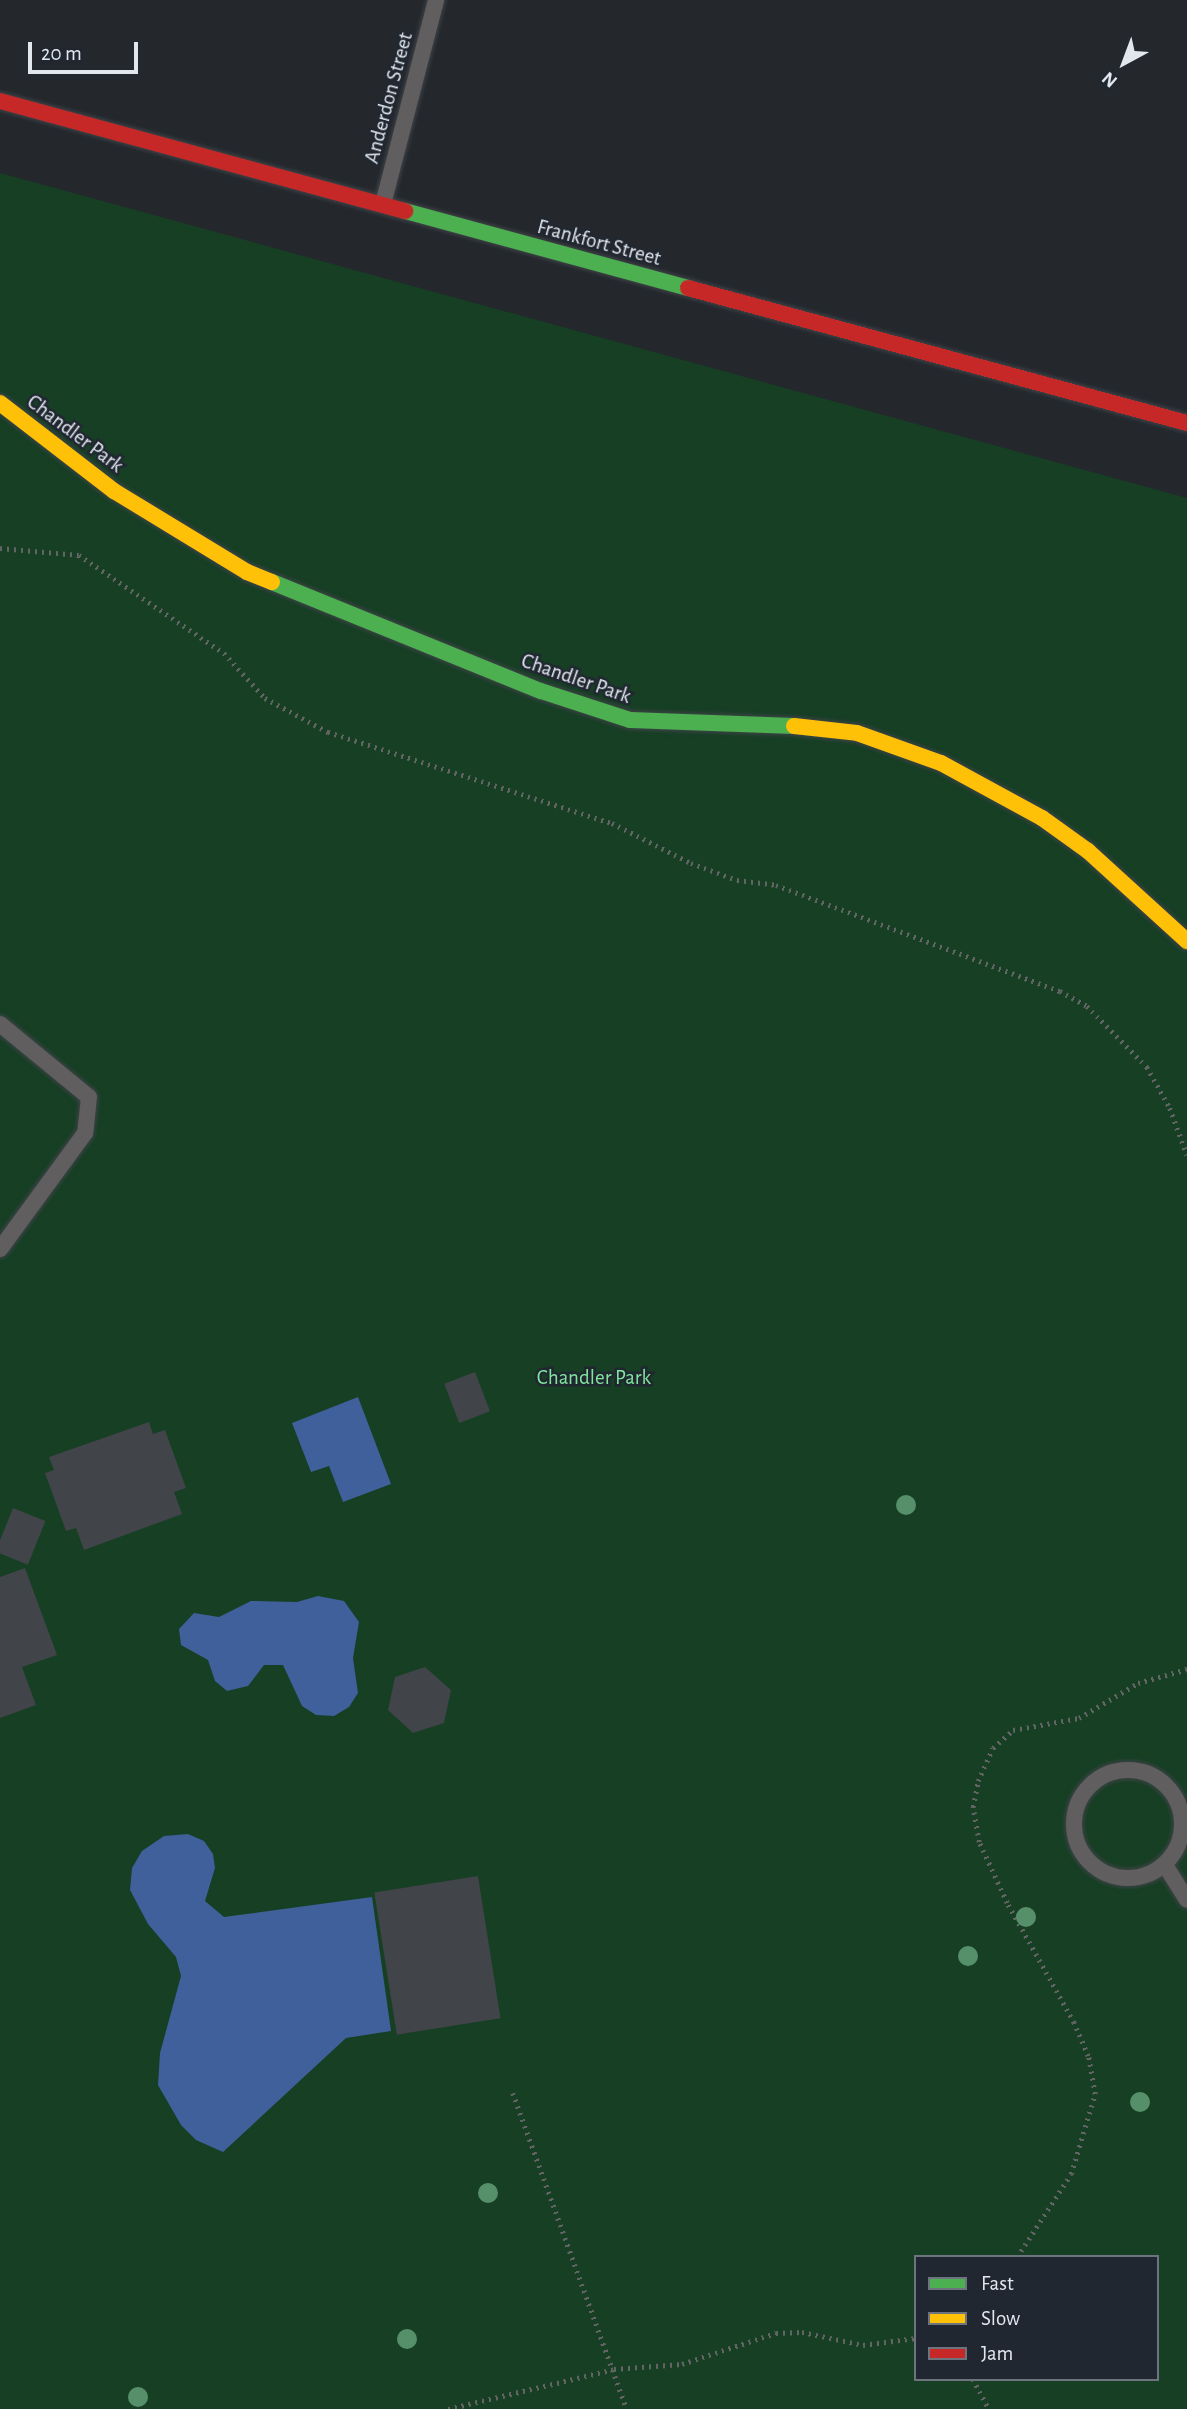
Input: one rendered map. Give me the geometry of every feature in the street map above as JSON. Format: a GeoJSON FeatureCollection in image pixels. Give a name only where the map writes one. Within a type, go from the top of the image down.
{"type":"FeatureCollection","features":[{"type":"Feature","properties":{"kind":"street","name":"Frankfort Street"},"geometry":{"type":"LineString","coordinates":[[0,101],[382,207],[1187,423]]}},
{"type":"Feature","properties":{"kind":"street","name":"Chandler Park"},"geometry":{"type":"LineString","coordinates":[[0,403],[114,491],[247,572],[541,691],[631,720],[775,723],[843,731],[897,744],[941,763],[1042,818],[1088,851],[1187,941]]}},
{"type":"Feature","properties":{"kind":"lane","name":"Anderdon Street"},"geometry":{"type":"LineString","coordinates":[[382,207],[436,0]]}},
{"type":"Feature","properties":{"kind":"lane"},"geometry":{"type":"LineString","coordinates":[[0,1024],[89,1097],[85,1133],[0,1249]]}},
{"type":"Feature","properties":{"kind":"lane"},"geometry":{"type":"LineString","coordinates":[[1111,1772],[1146,1773],[1174,1795],[1182,1829],[1165,1865],[1136,1878],[1119,1877],[1088,1860],[1074,1828],[1075,1810],[1096,1780],[1111,1772]]}},
{"type":"Feature","properties":{"kind":"lane"},"geometry":{"type":"LineString","coordinates":[[1165,1865],[1187,1900]]}},
{"type":"Feature","properties":{"kind":"path"},"geometry":{"type":"LineString","coordinates":[[0,548],[79,555],[224,653],[265,698],[328,732],[611,823],[691,863],[737,880],[776,885],[1060,991],[1087,1006],[1147,1067],[1170,1108],[1187,1155]]}},
{"type":"Feature","properties":{"kind":"path"},"geometry":{"type":"LineString","coordinates":[[1018,2255],[1071,2175],[1095,2094],[1088,2056],[1074,2023],[1007,1903],[979,1842],[973,1808],[978,1781],[993,1748],[1013,1730],[1079,1718],[1138,1683],[1187,1669]]}},
{"type":"Feature","properties":{"kind":"path"},"geometry":{"type":"LineString","coordinates":[[513,2093],[627,2409]]}},
{"type":"Feature","properties":{"kind":"path"},"geometry":{"type":"LineString","coordinates":[[448,2409],[614,2369],[682,2364],[776,2333],[802,2332],[863,2345],[914,2338]]}},
{"type":"Feature","properties":{"kind":"path"},"geometry":{"type":"LineString","coordinates":[[973,2381],[989,2409]]}},
{"type":"Feature","properties":{"kind":"green space","name":"Chandler Park"},"geometry":{"type":"Polygon","coordinates":[[[0,173],[1187,498],[1187,2409],[0,2409],[0,173]]]}},
{"type":"Feature","properties":{"kind":"water"},"geometry":{"type":"Polygon","coordinates":[[[358,1397],[391,1484],[343,1502],[329,1466],[311,1472],[292,1423],[358,1397]]]}},
{"type":"Feature","properties":{"kind":"water"},"geometry":{"type":"Polygon","coordinates":[[[318,1596],[344,1601],[359,1622],[353,1658],[358,1693],[349,1707],[334,1716],[316,1715],[302,1706],[283,1665],[264,1665],[248,1686],[227,1691],[215,1681],[208,1660],[181,1645],[179,1629],[194,1613],[219,1617],[251,1601],[297,1602],[318,1596]]]}},
{"type":"Feature","properties":{"kind":"water"},"geometry":{"type":"Polygon","coordinates":[[[188,1834],[204,1841],[213,1854],[215,1868],[205,1901],[224,1917],[372,1897],[391,2031],[346,2038],[223,2152],[196,2140],[181,2125],[158,2085],[160,2053],[181,1976],[176,1957],[148,1924],[130,1890],[132,1868],[142,1851],[164,1836],[188,1834]]]}},
{"type":"Feature","properties":{"kind":"building"},"geometry":{"type":"Polygon","coordinates":[[[475,1372],[490,1411],[459,1423],[444,1384],[475,1372]]]}},
{"type":"Feature","properties":{"kind":"building"},"geometry":{"type":"Polygon","coordinates":[[[149,1422],[153,1434],[165,1430],[186,1488],[174,1492],[182,1514],[84,1550],[76,1528],[66,1531],[45,1473],[54,1470],[49,1457],[149,1422]]]}},
{"type":"Feature","properties":{"kind":"building"},"geometry":{"type":"Polygon","coordinates":[[[13,1508],[45,1521],[28,1565],[0,1553],[0,1540],[13,1508]]]}},
{"type":"Feature","properties":{"kind":"building"},"geometry":{"type":"Polygon","coordinates":[[[25,1568],[57,1655],[22,1667],[36,1705],[0,1718],[0,1577],[25,1568]]]}},
{"type":"Feature","properties":{"kind":"building"},"geometry":{"type":"Polygon","coordinates":[[[425,1667],[451,1690],[444,1723],[413,1733],[388,1710],[395,1677],[425,1667]]]}},
{"type":"Feature","properties":{"kind":"building"},"geometry":{"type":"Polygon","coordinates":[[[478,1876],[501,2018],[397,2035],[374,1892],[478,1876]]]}},
{"type":"Feature","properties":{"kind":"traffic: fast"},"geometry":{"type":"LineString","coordinates":[[405,211],[688,288]]}},
{"type":"Feature","properties":{"kind":"traffic: fast"},"geometry":{"type":"LineString","coordinates":[[272,582],[541,691],[630,720],[794,726]]}},
{"type":"Feature","properties":{"kind":"traffic: slow"},"geometry":{"type":"LineString","coordinates":[[0,403],[114,491],[247,572],[272,582]]}},
{"type":"Feature","properties":{"kind":"traffic: slow"},"geometry":{"type":"LineString","coordinates":[[794,726],[857,733],[941,763],[1042,818],[1088,851],[1187,941]]}},
{"type":"Feature","properties":{"kind":"traffic: jam"},"geometry":{"type":"LineString","coordinates":[[0,101],[405,211]]}},
{"type":"Feature","properties":{"kind":"traffic: jam"},"geometry":{"type":"LineString","coordinates":[[688,288],[1187,423]]}}]}
